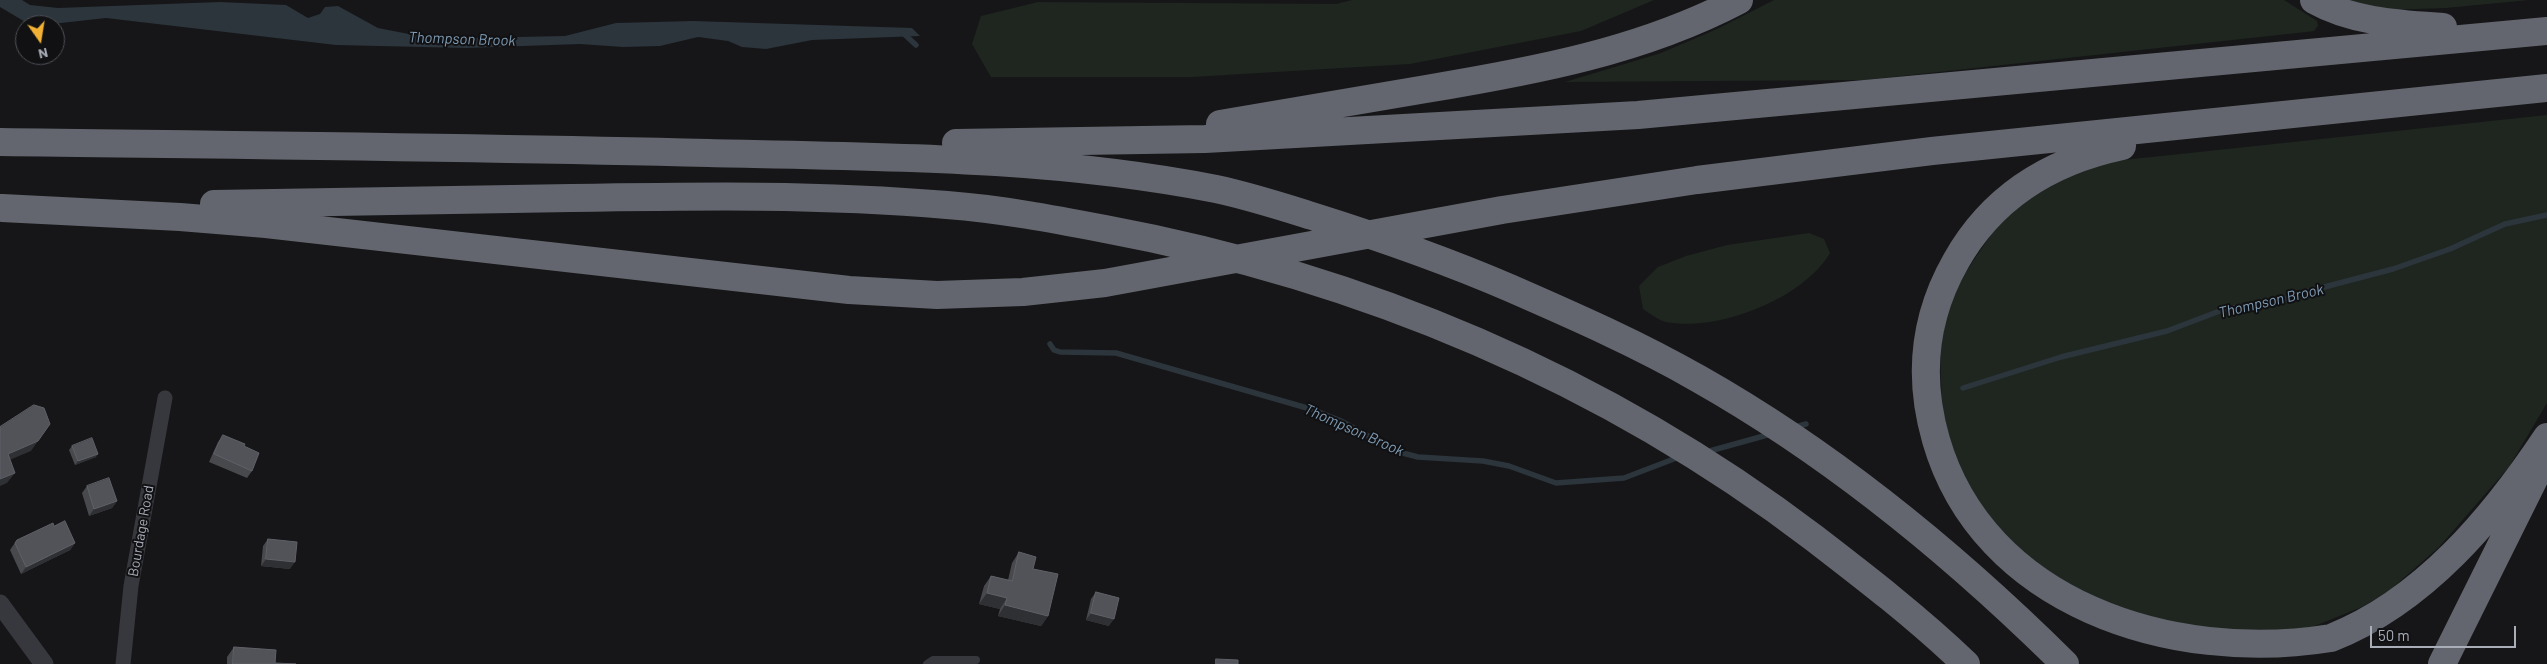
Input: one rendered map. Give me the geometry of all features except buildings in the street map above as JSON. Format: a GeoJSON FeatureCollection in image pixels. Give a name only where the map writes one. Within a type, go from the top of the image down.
{"type":"FeatureCollection","features":[{"type":"Feature","properties":{"kind":"highway"},"geometry":{"type":"LineString","coordinates":[[1116,142],[1537,70],[1637,43],[1679,28],[1739,0]]}},
{"type":"Feature","properties":{"kind":"highway"},"geometry":{"type":"LineString","coordinates":[[2314,0],[2326,7],[2362,19],[2398,24],[2547,31]]}},
{"type":"Feature","properties":{"kind":"highway"},"geometry":{"type":"LineString","coordinates":[[466,147],[1116,142],[1298,135],[1638,115],[2547,31]]}},
{"type":"Feature","properties":{"kind":"highway"},"geometry":{"type":"LineString","coordinates":[[1,208],[180,217],[266,224],[893,293],[980,295],[1023,292],[1148,276],[1564,200],[1832,162],[2547,88]]}},
{"type":"Feature","properties":{"kind":"highway"},"geometry":{"type":"LineString","coordinates":[[2281,116],[2118,147],[2065,163],[2011,194],[1981,224],[1960,253],[1941,290],[1930,324],[1926,351],[1927,398],[1933,431],[1948,473],[1972,518],[1999,554],[2022,578],[2064,610],[2096,628],[2133,642],[2175,653],[2218,657],[2241,657],[2288,650],[2323,641],[2349,630],[2385,611],[2414,589],[2471,534],[2512,485],[2547,437]]}},
{"type":"Feature","properties":{"kind":"highway"},"geometry":{"type":"LineString","coordinates":[[0,142],[466,147],[952,159],[1125,174],[1222,190],[1355,229],[1479,274],[1622,338],[1702,380],[1743,405],[1844,473],[1937,545],[2009,609],[2065,664]]}},
{"type":"Feature","properties":{"kind":"highway"},"geometry":{"type":"LineString","coordinates":[[1,208],[773,197],[942,204],[1012,213],[1188,246],[1251,261],[1357,294],[1422,317],[1483,343],[1625,414],[1748,490],[1882,590],[1966,664]]}},
{"type":"Feature","properties":{"kind":"highway"},"geometry":{"type":"LineString","coordinates":[[2442,664],[2547,454]]}},
{"type":"Feature","properties":{"kind":"street","name":"Bourdage Road"},"geometry":{"type":"LineString","coordinates":[[123,664],[131,586],[165,398]]}},
{"type":"Feature","properties":{"kind":"street"},"geometry":{"type":"LineString","coordinates":[[0,604],[44,664]]}},
{"type":"Feature","properties":{"kind":"lane"},"geometry":{"type":"LineString","coordinates":[[927,664],[932,660],[976,660]]}},
{"type":"Feature","properties":{"kind":"shaded area"},"geometry":{"type":"Polygon","coordinates":[[[1352,0],[1654,0],[1581,31],[1410,64],[1192,77],[991,77],[972,44],[981,16],[1038,2],[1336,4],[1352,0]]]}},
{"type":"Feature","properties":{"kind":"shaded area"},"geometry":{"type":"Polygon","coordinates":[[[1774,0],[2284,0],[2317,21],[2318,26],[2314,31],[2306,32],[1865,80],[1565,82],[1661,53],[1717,29],[1774,0]]]}},
{"type":"Feature","properties":{"kind":"shaded area"},"geometry":{"type":"Polygon","coordinates":[[[2347,0],[2529,0],[2446,8],[2388,10],[2347,0]]]}},
{"type":"Feature","properties":{"kind":"shaded area"},"geometry":{"type":"Polygon","coordinates":[[[2547,115],[2547,403],[2509,467],[2439,547],[2390,590],[2362,607],[2302,631],[2189,640],[2032,569],[1974,497],[1953,453],[1942,408],[1940,351],[1944,322],[1953,297],[1965,273],[1997,226],[2037,191],[2083,168],[2114,161],[2547,115]]]}},
{"type":"Feature","properties":{"kind":"shaded area"},"geometry":{"type":"Polygon","coordinates":[[[1809,233],[1824,239],[1830,253],[1817,270],[1800,285],[1780,298],[1734,317],[1687,324],[1663,321],[1643,309],[1639,286],[1658,267],[1686,256],[1727,245],[1809,233]]]}},
{"type":"Feature","properties":{"kind":"water"},"geometry":{"type":"Polygon","coordinates":[[[0,0],[22,0],[30,5],[58,8],[220,2],[286,5],[308,18],[320,14],[325,7],[338,6],[378,28],[419,36],[472,38],[565,36],[616,23],[693,21],[912,28],[920,36],[812,40],[766,49],[742,47],[728,41],[698,37],[660,46],[623,47],[580,44],[466,48],[336,45],[106,18],[65,23],[65,15],[15,16],[0,7],[0,0]]]}},
{"type":"Feature","properties":{"kind":"waterway","name":"Thompson Brook"},"geometry":{"type":"LineString","coordinates":[[903,33],[916,45]]}},
{"type":"Feature","properties":{"kind":"waterway","name":"Thompson Brook"},"geometry":{"type":"LineString","coordinates":[[1963,388],[2061,357],[2167,331],[2225,309],[2276,302],[2309,291],[2393,269],[2450,249],[2505,224],[2547,215]]}},
{"type":"Feature","properties":{"kind":"waterway","name":"Thompson Brook"},"geometry":{"type":"LineString","coordinates":[[1050,344],[1054,350],[1060,352],[1116,353],[1314,410],[1341,421],[1395,451],[1418,457],[1483,461],[1509,466],[1556,483],[1624,478],[1679,457]]}},
{"type":"Feature","properties":{"kind":"waterway","name":"Thompson Brook"},"geometry":{"type":"LineString","coordinates":[[1792,428],[1806,424]]}},
{"type":"Feature","properties":{"kind":"waterway","name":"Thompson Brook"},"geometry":{"type":"LineString","coordinates":[[1706,452],[1771,434]]}}]}
